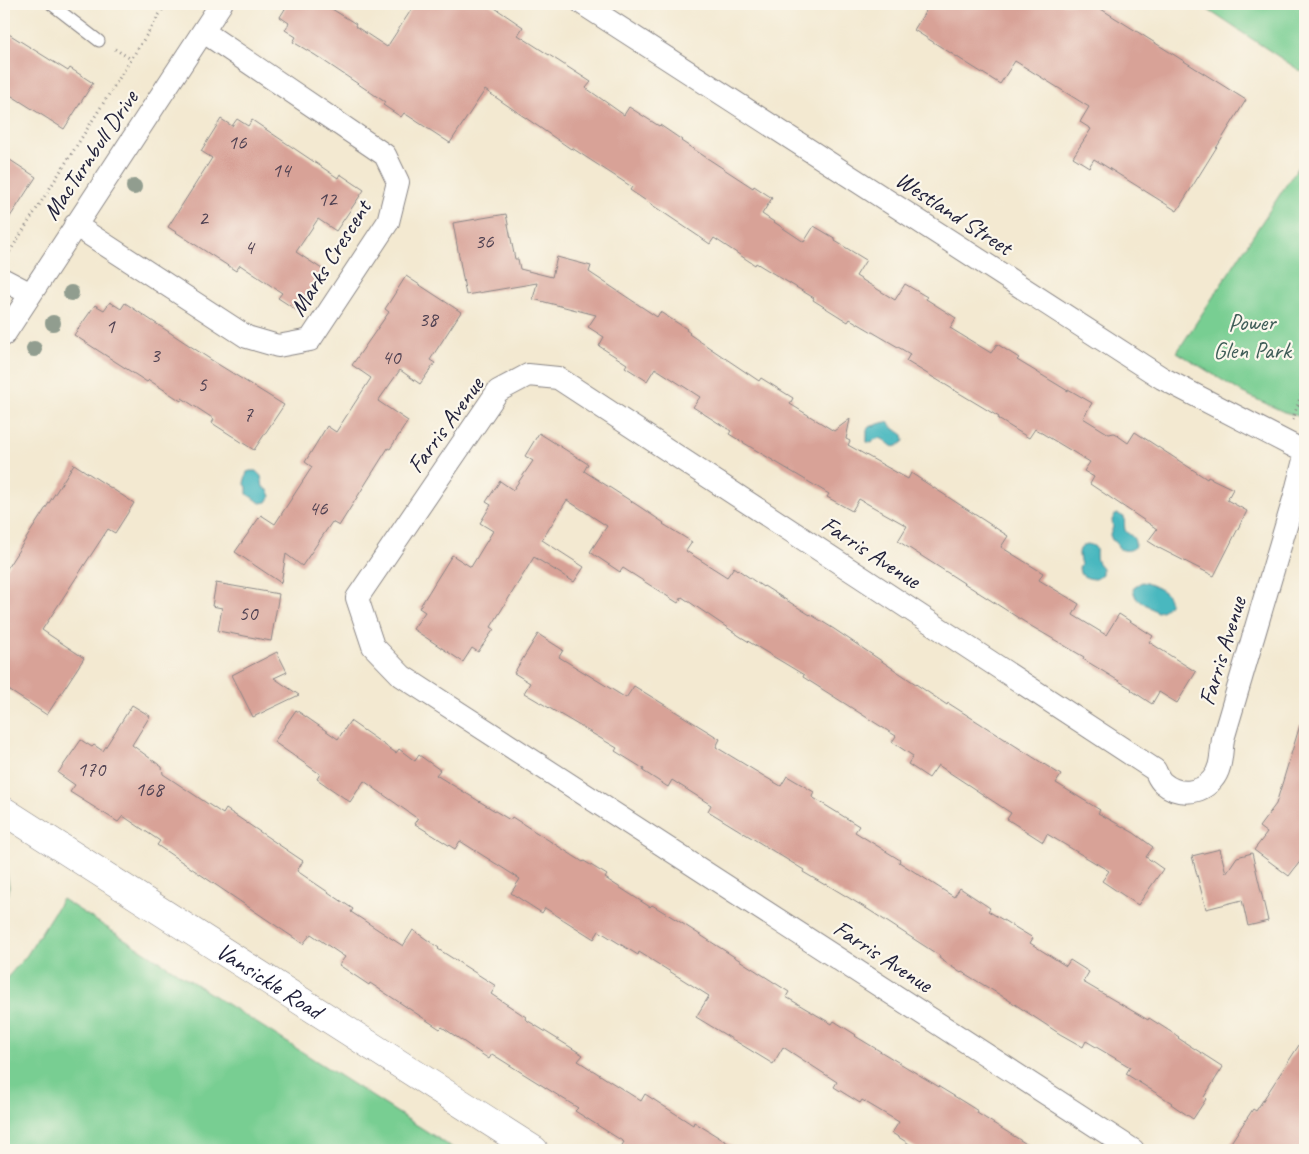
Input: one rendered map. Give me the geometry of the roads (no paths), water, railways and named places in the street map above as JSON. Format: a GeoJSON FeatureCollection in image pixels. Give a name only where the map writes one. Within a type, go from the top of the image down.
{"type":"FeatureCollection","features":[{"type":"Feature","properties":{"kind":"street","name":"MacTurnbull Drive"},"geometry":{"type":"LineString","coordinates":[[4,335],[221,4]]}},
{"type":"Feature","properties":{"kind":"street","name":"Westland Street"},"geometry":{"type":"LineString","coordinates":[[583,4],[1162,378],[1295,447]]}},
{"type":"Feature","properties":{"kind":"street","name":"Marks Crescent"},"geometry":{"type":"LineString","coordinates":[[75,225],[247,338],[278,346],[310,340],[388,222],[398,182],[385,155],[204,32]]}},
{"type":"Feature","properties":{"kind":"street"},"geometry":{"type":"LineString","coordinates":[[4,280],[30,294]]}},
{"type":"Feature","properties":{"kind":"street","name":"Farris Avenue"},"geometry":{"type":"LineString","coordinates":[[1133,1150],[402,676],[373,646],[357,598],[498,391],[528,375],[558,378],[1155,770],[1162,783],[1174,790],[1194,792],[1213,780],[1221,763],[1223,739],[1305,456]]}},
{"type":"Feature","properties":{"kind":"street","name":"Vansickle Road"},"geometry":{"type":"LineString","coordinates":[[4,811],[534,1150]]}},
{"type":"Feature","properties":{"kind":"lane"},"geometry":{"type":"LineString","coordinates":[[51,4],[99,41]]}},
{"type":"Feature","properties":{"kind":"water"},"geometry":{"type":"Polygon","coordinates":[[[885,422],[889,423],[903,435],[904,441],[900,445],[894,447],[880,438],[872,443],[867,442],[867,429],[885,422]]]}},
{"type":"Feature","properties":{"kind":"water"},"geometry":{"type":"Polygon","coordinates":[[[256,471],[261,476],[263,487],[268,490],[271,496],[267,502],[260,503],[247,494],[247,487],[244,483],[247,472],[256,471]]]}},
{"type":"Feature","properties":{"kind":"water"},"geometry":{"type":"Polygon","coordinates":[[[1118,514],[1124,517],[1125,530],[1134,539],[1135,546],[1131,550],[1118,548],[1110,535],[1113,527],[1112,520],[1118,514]]]}},
{"type":"Feature","properties":{"kind":"water"},"geometry":{"type":"Polygon","coordinates":[[[1087,544],[1096,548],[1097,561],[1102,568],[1102,574],[1096,579],[1087,578],[1080,573],[1080,550],[1087,544]]]}},
{"type":"Feature","properties":{"kind":"water"},"geometry":{"type":"Polygon","coordinates":[[[1142,582],[1156,587],[1165,593],[1169,598],[1169,604],[1166,609],[1157,612],[1136,598],[1133,590],[1135,586],[1142,582]]]}},
{"type":"Feature","properties":{"kind":"park label","name":"Power Glen Park"},"geometry":{"type":"Point","coordinates":[1252,336]}}]}
